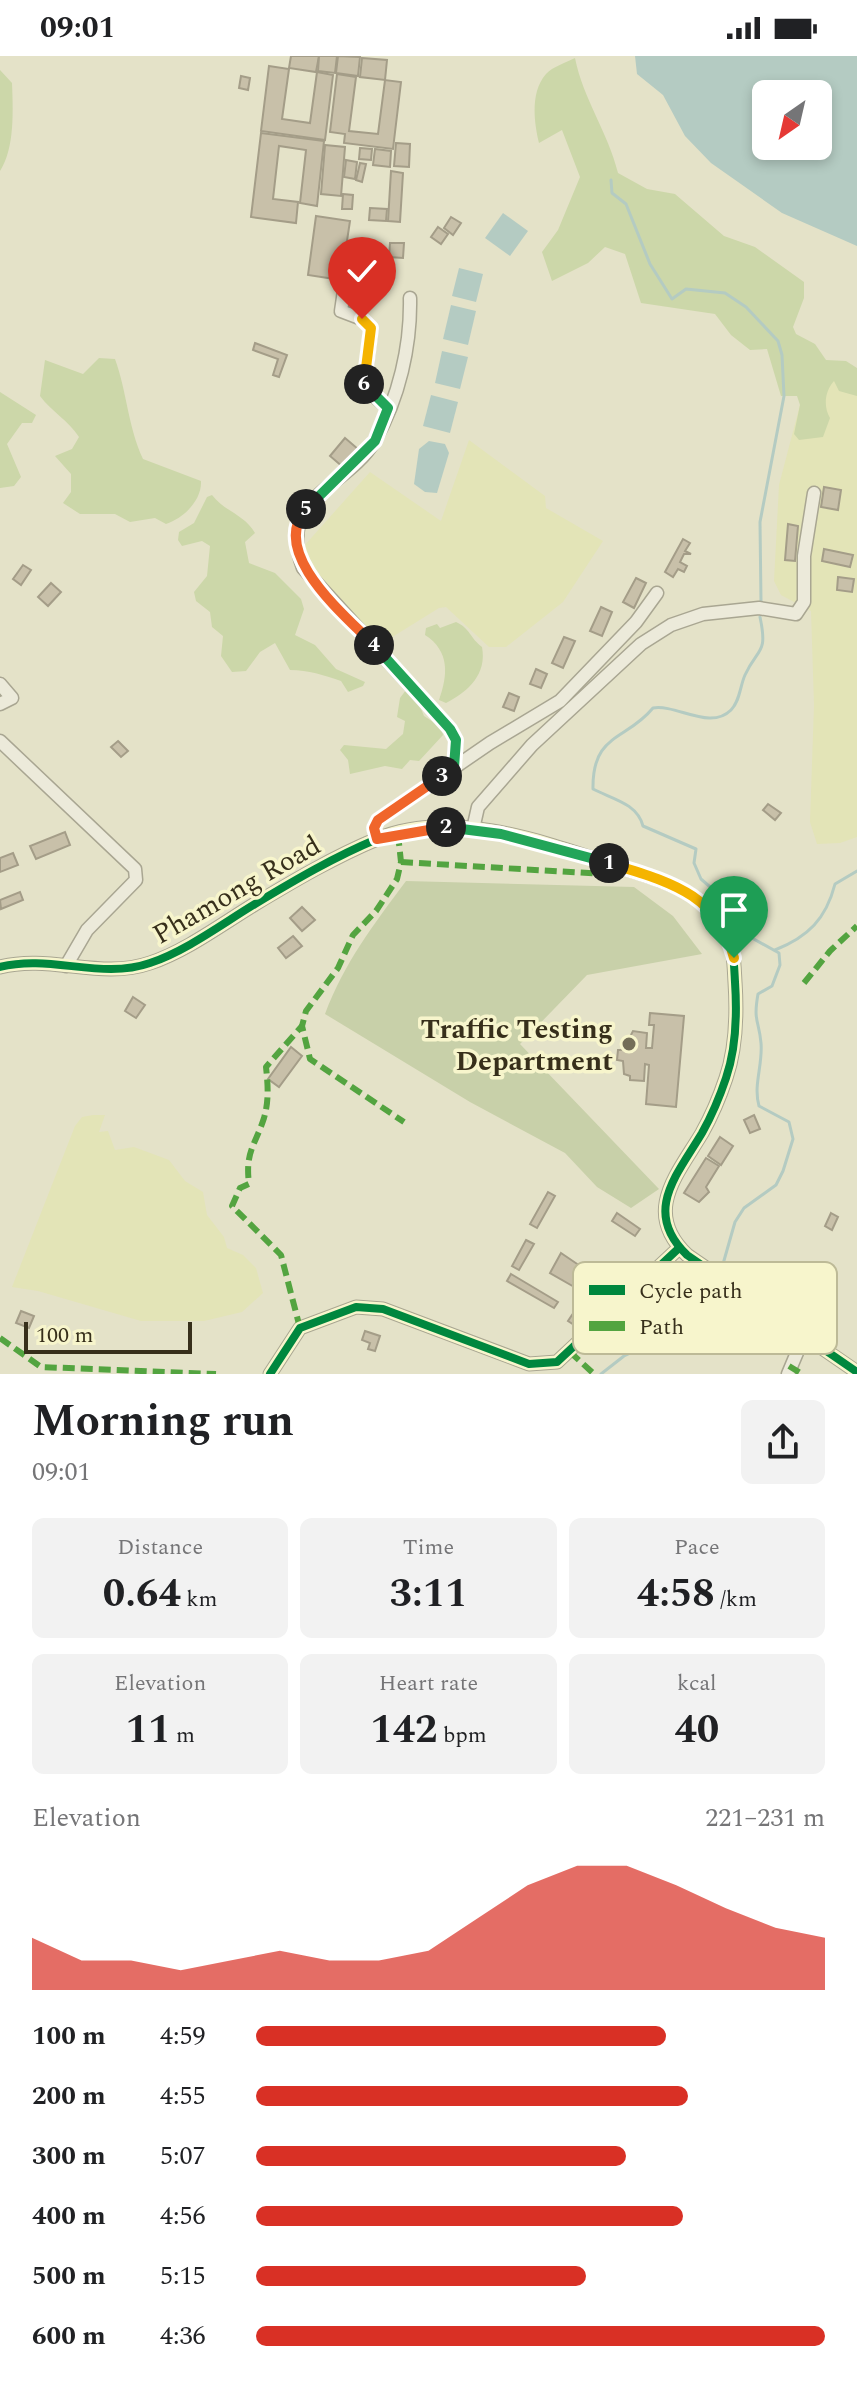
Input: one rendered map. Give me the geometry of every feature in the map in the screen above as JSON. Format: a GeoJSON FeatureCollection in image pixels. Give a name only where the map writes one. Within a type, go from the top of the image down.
{"type":"FeatureCollection","features":[{"type":"Feature","properties":{"kind":"street"},"geometry":{"type":"LineString","coordinates":[[346,277],[341,311],[362,319],[371,328],[364,387],[388,408]]}},
{"type":"Feature","properties":{"kind":"street"},"geometry":{"type":"LineString","coordinates":[[410,298],[410,341],[388,408],[369,448],[301,514],[296,550],[303,568],[450,729],[456,740],[454,767]]}},
{"type":"Feature","properties":{"kind":"street"},"geometry":{"type":"LineString","coordinates":[[473,829],[478,807],[532,745],[641,644],[671,625],[703,614],[759,608],[796,614],[804,602],[804,556],[814,493]]}},
{"type":"Feature","properties":{"kind":"street"},"geometry":{"type":"LineString","coordinates":[[377,839],[374,828],[378,820],[454,767],[560,701],[636,622],[657,593]]}},
{"type":"Feature","properties":{"kind":"street"},"geometry":{"type":"LineString","coordinates":[[0,684],[6,701]]}},
{"type":"Feature","properties":{"kind":"street"},"geometry":{"type":"LineString","coordinates":[[0,741],[135,869],[136,880],[87,930],[66,966]]}},
{"type":"Feature","properties":{"kind":"street","name":"Phamong Road"},"geometry":{"type":"LineString","coordinates":[[0,967],[41,962],[119,970],[155,962],[301,875],[377,839],[433,828],[473,829],[577,853],[661,880],[685,890],[705,904],[727,931],[734,958],[736,991],[733,1050],[727,1077],[702,1133],[678,1167],[668,1201],[665,1225],[679,1248]]}},
{"type":"Feature","properties":{"kind":"street"},"geometry":{"type":"LineString","coordinates":[[664,1262],[679,1248],[699,1262]]}},
{"type":"Feature","properties":{"kind":"street"},"geometry":{"type":"LineString","coordinates":[[270,1374],[300,1328],[356,1307],[383,1309],[529,1364],[557,1362],[573,1347]]}},
{"type":"Feature","properties":{"kind":"street"},"geometry":{"type":"LineString","coordinates":[[788,1374],[796,1354]]}},
{"type":"Feature","properties":{"kind":"street"},"geometry":{"type":"LineString","coordinates":[[830,1354],[857,1372]]}},
{"type":"Feature","properties":{"kind":"green space"},"geometry":{"type":"Polygon","coordinates":[[[575,58],[618,173],[647,189],[675,194],[724,236],[755,247],[804,282],[804,298],[793,327],[796,334],[815,344],[826,360],[846,361],[857,368],[857,396],[839,391],[834,381],[829,389],[826,404],[830,418],[823,437],[799,440],[794,434],[800,405],[797,396],[781,396],[767,349],[750,350],[731,335],[715,314],[641,303],[625,254],[605,247],[588,263],[552,281],[542,252],[558,230],[580,177],[562,130],[539,143],[535,98],[546,74],[575,58]]]}},
{"type":"Feature","properties":{"kind":"green space"},"geometry":{"type":"Polygon","coordinates":[[[0,70],[12,83],[13,105],[11,140],[0,171],[0,70]]]}},
{"type":"Feature","properties":{"kind":"green space"},"geometry":{"type":"Polygon","coordinates":[[[99,358],[115,359],[143,459],[201,481],[195,501],[185,513],[166,524],[155,518],[130,522],[115,514],[80,514],[63,503],[71,492],[71,474],[55,456],[72,449],[79,437],[40,396],[45,360],[83,374],[99,358]]]}},
{"type":"Feature","properties":{"kind":"green space"},"geometry":{"type":"Polygon","coordinates":[[[857,375],[857,837],[840,843],[817,844],[810,822],[814,705],[811,611],[781,595],[774,581],[779,485],[807,378],[857,375]]]}},
{"type":"Feature","properties":{"kind":"green space"},"geometry":{"type":"Polygon","coordinates":[[[0,392],[36,415],[32,423],[22,423],[7,444],[21,477],[14,486],[0,488],[0,392]]]}},
{"type":"Feature","properties":{"kind":"green space"},"geometry":{"type":"Polygon","coordinates":[[[469,440],[545,496],[546,508],[603,541],[563,602],[506,647],[489,647],[446,607],[439,608],[381,644],[309,566],[304,546],[370,472],[441,521],[469,440]]]}},
{"type":"Feature","properties":{"kind":"green space"},"geometry":{"type":"Polygon","coordinates":[[[212,495],[255,533],[245,542],[249,563],[275,573],[301,599],[304,609],[295,635],[315,645],[336,669],[365,682],[363,686],[348,692],[341,681],[290,670],[275,643],[260,652],[246,671],[232,672],[221,656],[223,636],[212,627],[210,612],[196,601],[194,592],[207,576],[210,546],[202,541],[182,546],[178,540],[179,532],[194,523],[207,497],[212,495]]]}},
{"type":"Feature","properties":{"kind":"green space"},"geometry":{"type":"Polygon","coordinates":[[[456,622],[482,647],[483,657],[474,681],[446,703],[439,700],[445,673],[443,656],[425,635],[426,628],[437,624],[440,628],[456,622]]]}},
{"type":"Feature","properties":{"kind":"green space"},"geometry":{"type":"Polygon","coordinates":[[[406,690],[416,697],[424,716],[441,727],[443,735],[419,761],[410,760],[402,769],[385,766],[350,774],[348,760],[340,750],[344,745],[386,749],[403,734],[405,721],[397,717],[400,698],[406,690]]]}},
{"type":"Feature","properties":{"kind":"green space"},"geometry":{"type":"Polygon","coordinates":[[[406,881],[634,887],[673,916],[702,954],[587,975],[520,1044],[659,1189],[631,1208],[597,1187],[565,1153],[470,1102],[325,1014],[351,961],[406,881]]]}},
{"type":"Feature","properties":{"kind":"green space"},"geometry":{"type":"Polygon","coordinates":[[[105,1115],[99,1132],[108,1131],[115,1150],[134,1147],[169,1160],[185,1181],[203,1192],[207,1215],[224,1237],[227,1248],[243,1255],[256,1268],[263,1293],[242,1312],[204,1321],[141,1321],[38,1291],[12,1287],[75,1126],[82,1117],[105,1115]]]}},
{"type":"Feature","properties":{"kind":"shaded area"},"geometry":{"type":"Polygon","coordinates":[[[635,56],[857,56],[857,246],[782,213],[711,163],[685,136],[663,95],[637,74],[635,56]]]}},
{"type":"Feature","properties":{"kind":"shaded area"},"geometry":{"type":"Polygon","coordinates":[[[503,213],[528,231],[510,256],[485,238],[503,213]]]}},
{"type":"Feature","properties":{"kind":"shaded area"},"geometry":{"type":"Polygon","coordinates":[[[459,268],[483,274],[476,302],[452,296],[459,268]]]}},
{"type":"Feature","properties":{"kind":"shaded area"},"geometry":{"type":"Polygon","coordinates":[[[451,305],[476,311],[468,345],[443,339],[451,305]]]}},
{"type":"Feature","properties":{"kind":"shaded area"},"geometry":{"type":"Polygon","coordinates":[[[442,351],[468,357],[460,389],[435,383],[442,351]]]}},
{"type":"Feature","properties":{"kind":"shaded area"},"geometry":{"type":"Polygon","coordinates":[[[431,395],[458,402],[450,433],[423,426],[431,395]]]}},
{"type":"Feature","properties":{"kind":"shaded area"},"geometry":{"type":"Polygon","coordinates":[[[429,441],[445,444],[449,453],[437,493],[425,492],[414,484],[419,449],[429,441]]]}},
{"type":"Feature","properties":{"kind":"building"},"geometry":{"type":"Polygon","coordinates":[[[291,56],[319,56],[316,72],[289,68],[291,56]]]}},
{"type":"Feature","properties":{"kind":"building"},"geometry":{"type":"Polygon","coordinates":[[[319,56],[337,56],[335,73],[318,71],[319,56]]]}},
{"type":"Feature","properties":{"kind":"building"},"geometry":{"type":"Polygon","coordinates":[[[338,56],[360,57],[358,76],[336,73],[338,56]]]}},
{"type":"Feature","properties":{"kind":"building"},"geometry":{"type":"Polygon","coordinates":[[[362,58],[387,60],[385,80],[360,77],[362,58]]]}},
{"type":"Feature","properties":{"kind":"building"},"geometry":{"type":"Polygon","coordinates":[[[269,66],[289,69],[282,119],[310,123],[317,72],[333,75],[325,140],[261,131],[269,66]]]}},
{"type":"Feature","properties":{"kind":"building"},"geometry":{"type":"Polygon","coordinates":[[[337,74],[356,77],[349,131],[378,134],[385,80],[401,82],[393,149],[344,143],[345,134],[330,132],[337,74]]]}},
{"type":"Feature","properties":{"kind":"building"},"geometry":{"type":"Polygon","coordinates":[[[241,76],[250,78],[248,90],[239,88],[241,76]]]}},
{"type":"Feature","properties":{"kind":"building"},"geometry":{"type":"Polygon","coordinates":[[[261,133],[324,141],[317,206],[300,203],[306,150],[279,146],[273,199],[298,202],[296,223],[251,217],[261,133]]]}},
{"type":"Feature","properties":{"kind":"building"},"geometry":{"type":"Polygon","coordinates":[[[396,143],[410,144],[409,167],[394,166],[396,143]]]}},
{"type":"Feature","properties":{"kind":"building"},"geometry":{"type":"Polygon","coordinates":[[[325,145],[345,147],[341,196],[321,194],[325,145]]]}},
{"type":"Feature","properties":{"kind":"building"},"geometry":{"type":"Polygon","coordinates":[[[360,148],[372,149],[371,160],[359,159],[360,148]]]}},
{"type":"Feature","properties":{"kind":"building"},"geometry":{"type":"Polygon","coordinates":[[[375,149],[391,151],[390,167],[373,165],[375,149]]]}},
{"type":"Feature","properties":{"kind":"building"},"geometry":{"type":"Polygon","coordinates":[[[346,160],[357,162],[355,179],[344,177],[346,160]]]}},
{"type":"Feature","properties":{"kind":"building"},"geometry":{"type":"Polygon","coordinates":[[[360,163],[366,164],[362,182],[356,180],[360,163]]]}},
{"type":"Feature","properties":{"kind":"building"},"geometry":{"type":"Polygon","coordinates":[[[391,171],[403,173],[400,222],[388,221],[391,171]]]}},
{"type":"Feature","properties":{"kind":"building"},"geometry":{"type":"Polygon","coordinates":[[[343,194],[353,195],[352,209],[342,209],[343,194]]]}},
{"type":"Feature","properties":{"kind":"building"},"geometry":{"type":"Polygon","coordinates":[[[370,208],[387,209],[386,221],[369,220],[370,208]]]}},
{"type":"Feature","properties":{"kind":"building"},"geometry":{"type":"Polygon","coordinates":[[[316,216],[350,221],[341,280],[308,275],[316,216]]]}},
{"type":"Feature","properties":{"kind":"building"},"geometry":{"type":"Polygon","coordinates":[[[451,217],[461,223],[453,235],[444,228],[451,217]]]}},
{"type":"Feature","properties":{"kind":"building"},"geometry":{"type":"Polygon","coordinates":[[[438,227],[448,234],[441,244],[431,237],[438,227]]]}},
{"type":"Feature","properties":{"kind":"building"},"geometry":{"type":"Polygon","coordinates":[[[390,243],[404,243],[403,258],[389,257],[390,243]]]}},
{"type":"Feature","properties":{"kind":"building"},"geometry":{"type":"Polygon","coordinates":[[[356,267],[371,268],[370,281],[355,279],[356,267]]]}},
{"type":"Feature","properties":{"kind":"building"},"geometry":{"type":"Polygon","coordinates":[[[350,291],[363,292],[362,303],[349,302],[350,291]]]}},
{"type":"Feature","properties":{"kind":"building"},"geometry":{"type":"Polygon","coordinates":[[[255,343],[287,355],[279,377],[273,375],[278,359],[253,350],[255,343]]]}},
{"type":"Feature","properties":{"kind":"building"},"geometry":{"type":"Polygon","coordinates":[[[345,438],[358,449],[343,467],[330,456],[345,438]]]}},
{"type":"Feature","properties":{"kind":"building"},"geometry":{"type":"Polygon","coordinates":[[[824,487],[841,490],[838,510],[821,507],[824,487]]]}},
{"type":"Feature","properties":{"kind":"building"},"geometry":{"type":"Polygon","coordinates":[[[788,524],[798,526],[795,561],[785,560],[788,524]]]}},
{"type":"Feature","properties":{"kind":"building"},"geometry":{"type":"Polygon","coordinates":[[[683,539],[690,543],[685,551],[691,554],[684,554],[680,562],[687,566],[684,572],[678,569],[673,577],[665,572],[683,539]]]}},
{"type":"Feature","properties":{"kind":"building"},"geometry":{"type":"Polygon","coordinates":[[[824,549],[853,555],[850,567],[822,561],[824,549]]]}},
{"type":"Feature","properties":{"kind":"building"},"geometry":{"type":"Polygon","coordinates":[[[23,565],[31,570],[21,585],[13,579],[23,565]]]}},
{"type":"Feature","properties":{"kind":"building"},"geometry":{"type":"Polygon","coordinates":[[[838,577],[854,579],[852,592],[837,590],[838,577]]]}},
{"type":"Feature","properties":{"kind":"building"},"geometry":{"type":"Polygon","coordinates":[[[636,578],[646,583],[634,608],[623,602],[636,578]]]}},
{"type":"Feature","properties":{"kind":"building"},"geometry":{"type":"Polygon","coordinates":[[[51,583],[61,592],[48,606],[38,597],[51,583]]]}},
{"type":"Feature","properties":{"kind":"building"},"geometry":{"type":"Polygon","coordinates":[[[601,607],[612,612],[602,636],[590,631],[601,607]]]}},
{"type":"Feature","properties":{"kind":"building"},"geometry":{"type":"Polygon","coordinates":[[[564,637],[575,641],[563,668],[552,663],[564,637]]]}},
{"type":"Feature","properties":{"kind":"building"},"geometry":{"type":"Polygon","coordinates":[[[536,669],[547,674],[541,688],[530,684],[536,669]]]}},
{"type":"Feature","properties":{"kind":"building"},"geometry":{"type":"Polygon","coordinates":[[[509,693],[519,697],[514,711],[503,707],[509,693]]]}},
{"type":"Feature","properties":{"kind":"building"},"geometry":{"type":"Polygon","coordinates":[[[118,741],[128,751],[121,757],[111,747],[118,741]]]}},
{"type":"Feature","properties":{"kind":"building"},"geometry":{"type":"Polygon","coordinates":[[[768,804],[781,813],[775,820],[763,810],[768,804]]]}},
{"type":"Feature","properties":{"kind":"building"},"geometry":{"type":"Polygon","coordinates":[[[65,832],[70,845],[36,859],[30,846],[65,832]]]}},
{"type":"Feature","properties":{"kind":"building"},"geometry":{"type":"Polygon","coordinates":[[[13,853],[18,865],[0,872],[0,858],[13,853]]]}},
{"type":"Feature","properties":{"kind":"building"},"geometry":{"type":"Polygon","coordinates":[[[20,892],[23,900],[1,909],[0,900],[20,892]]]}},
{"type":"Feature","properties":{"kind":"building"},"geometry":{"type":"Polygon","coordinates":[[[302,907],[315,920],[302,931],[290,918],[302,907]]]}},
{"type":"Feature","properties":{"kind":"building"},"geometry":{"type":"Polygon","coordinates":[[[293,936],[302,946],[286,958],[278,948],[293,936]]]}},
{"type":"Feature","properties":{"kind":"building"},"geometry":{"type":"Polygon","coordinates":[[[133,997],[145,1005],[136,1018],[125,1011],[133,997]]]}},
{"type":"Feature","properties":{"kind":"building"},"geometry":{"type":"Polygon","coordinates":[[[650,1013],[684,1016],[676,1107],[646,1104],[649,1065],[645,1064],[644,1081],[630,1080],[630,1076],[624,1074],[623,1061],[617,1060],[618,1050],[623,1050],[633,1031],[647,1033],[646,1048],[652,1048],[654,1025],[649,1025],[650,1013]]]}},
{"type":"Feature","properties":{"kind":"building"},"geometry":{"type":"Polygon","coordinates":[[[291,1047],[302,1056],[279,1087],[268,1079],[291,1047]]]}},
{"type":"Feature","properties":{"kind":"building"},"geometry":{"type":"Polygon","coordinates":[[[754,1115],[760,1129],[750,1133],[744,1120],[754,1115]]]}},
{"type":"Feature","properties":{"kind":"building"},"geometry":{"type":"Polygon","coordinates":[[[720,1137],[733,1146],[721,1165],[708,1156],[720,1137]]]}},
{"type":"Feature","properties":{"kind":"building"},"geometry":{"type":"Polygon","coordinates":[[[706,1158],[719,1166],[706,1187],[709,1192],[699,1202],[684,1193],[706,1158]]]}},
{"type":"Feature","properties":{"kind":"building"},"geometry":{"type":"Polygon","coordinates":[[[548,1192],[555,1196],[537,1228],[530,1224],[548,1192]]]}},
{"type":"Feature","properties":{"kind":"building"},"geometry":{"type":"Polygon","coordinates":[[[617,1213],[640,1229],[635,1236],[612,1221],[617,1213]]]}},
{"type":"Feature","properties":{"kind":"building"},"geometry":{"type":"Polygon","coordinates":[[[831,1213],[838,1217],[832,1230],[825,1226],[831,1213]]]}},
{"type":"Feature","properties":{"kind":"building"},"geometry":{"type":"Polygon","coordinates":[[[526,1240],[534,1244],[519,1270],[512,1266],[526,1240]]]}},
{"type":"Feature","properties":{"kind":"building"},"geometry":{"type":"Polygon","coordinates":[[[561,1253],[574,1262],[573,1286],[550,1273],[561,1253]]]}},
{"type":"Feature","properties":{"kind":"building"},"geometry":{"type":"Polygon","coordinates":[[[511,1274],[558,1302],[554,1308],[507,1281],[511,1274]]]}},
{"type":"Feature","properties":{"kind":"building"},"geometry":{"type":"Polygon","coordinates":[[[21,1311],[34,1316],[29,1328],[16,1323],[21,1311]]]}},
{"type":"Feature","properties":{"kind":"building"},"geometry":{"type":"Polygon","coordinates":[[[365,1331],[380,1336],[375,1351],[368,1349],[370,1343],[362,1340],[365,1331]]]}},
{"type":"Feature","properties":{"kind":"waterway"},"geometry":{"type":"LineString","coordinates":[[611,180],[612,193],[626,204],[650,264],[672,299],[686,289],[725,293],[746,307],[778,341],[782,355],[784,396],[760,522],[761,602]]}},
{"type":"Feature","properties":{"kind":"waterway"},"geometry":{"type":"LineString","coordinates":[[724,1262],[735,1222],[744,1208],[776,1185],[793,1139],[789,1122],[759,1106],[757,1098],[761,1051],[756,1016],[758,994],[772,986],[780,965],[779,953],[743,933],[726,901],[701,879],[694,863],[696,849],[643,826],[630,807],[593,789],[594,771],[604,747],[653,708],[703,718],[723,716],[731,710],[745,675],[762,645],[760,617]]}},
{"type":"Feature","properties":{"kind":"waterway"},"geometry":{"type":"LineString","coordinates":[[775,950],[806,933],[821,917],[835,884],[857,871]]}},
{"type":"Feature","properties":{"kind":"waterway"},"geometry":{"type":"LineString","coordinates":[[601,1374],[628,1354]]}},
{"type":"Feature","properties":{"kind":"marked path"},"geometry":{"type":"LineString","coordinates":[[398,834],[401,862],[397,879],[376,911],[353,935],[338,968],[306,1011],[302,1026],[310,1059],[404,1122]]}},
{"type":"Feature","properties":{"kind":"marked path"},"geometry":{"type":"LineString","coordinates":[[401,862],[621,875]]}},
{"type":"Feature","properties":{"kind":"marked path"},"geometry":{"type":"LineString","coordinates":[[804,983],[830,951],[857,926]]}},
{"type":"Feature","properties":{"kind":"marked path"},"geometry":{"type":"LineString","coordinates":[[300,1328],[281,1255],[232,1206],[240,1188],[249,1184],[250,1156],[267,1105],[266,1067],[302,1026]]}},
{"type":"Feature","properties":{"kind":"marked path"},"geometry":{"type":"LineString","coordinates":[[0,1338],[41,1367],[216,1374]]}},
{"type":"Feature","properties":{"kind":"marked path"},"geometry":{"type":"LineString","coordinates":[[570,1352],[594,1374]]}},
{"type":"Feature","properties":{"kind":"marked path"},"geometry":{"type":"LineString","coordinates":[[789,1366],[802,1374]]}},
{"type":"Feature","properties":{"kind":"cycle path"},"geometry":{"type":"LineString","coordinates":[[0,967],[38,963],[113,969],[150,963],[190,944],[345,853],[405,830],[463,827],[523,837],[673,886],[688,893],[715,915],[728,935],[734,962],[736,1018],[726,1078],[709,1120],[674,1179],[665,1209],[674,1239],[697,1262]]}},
{"type":"Feature","properties":{"kind":"cycle path"},"geometry":{"type":"LineString","coordinates":[[664,1262],[679,1248]]}},
{"type":"Feature","properties":{"kind":"cycle path"},"geometry":{"type":"LineString","coordinates":[[270,1374],[300,1328],[356,1307],[383,1309],[529,1364],[557,1362],[573,1347]]}},
{"type":"Feature","properties":{"kind":"cycle path"},"geometry":{"type":"LineString","coordinates":[[831,1354],[857,1372]]}},
{"type":"Feature","properties":{"kind":"place","name":"Traffic Testing Department"},"geometry":{"type":"Point","coordinates":[629,1044]}},
{"type":"Feature","properties":{"kind":"route"},"geometry":{"type":"LineString","coordinates":[[362,319],[371,328],[372,340],[364,387],[388,408],[375,441],[301,514],[296,550],[303,568],[450,729],[456,740],[457,754],[454,767],[378,820],[374,828],[377,839],[445,827],[473,829],[590,857],[661,880],[685,890],[705,904],[727,931],[734,958]]}}]}
